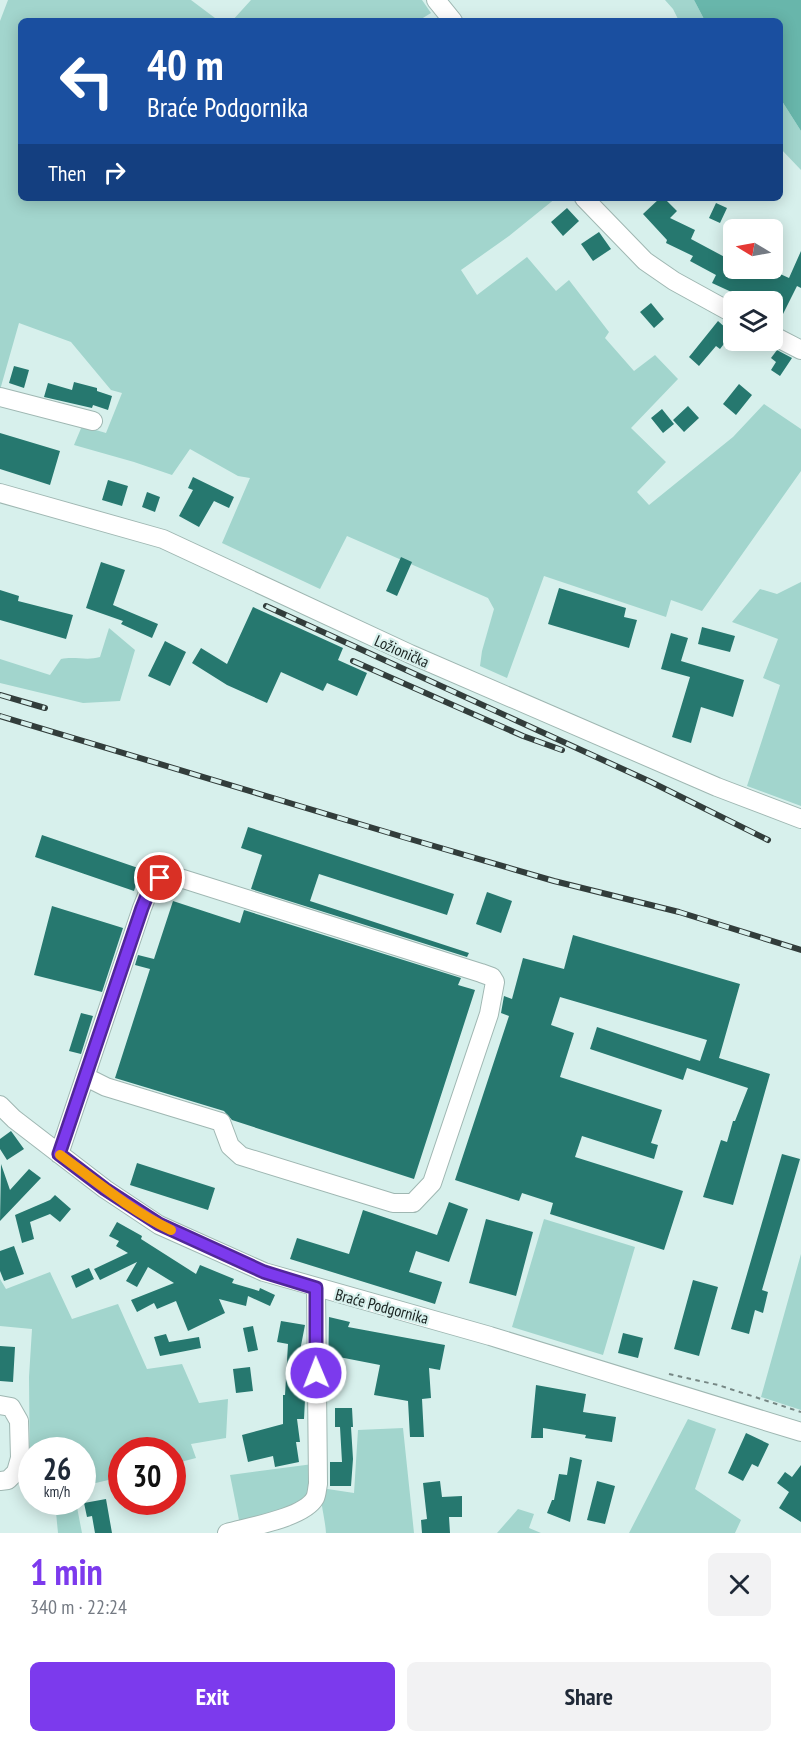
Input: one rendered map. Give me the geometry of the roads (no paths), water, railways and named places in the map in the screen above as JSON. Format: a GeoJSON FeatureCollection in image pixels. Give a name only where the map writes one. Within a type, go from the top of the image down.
{"type":"FeatureCollection","features":[{"type":"Feature","properties":{"kind":"street"},"geometry":{"type":"LineString","coordinates":[[436,0],[451,18]]}},
{"type":"Feature","properties":{"kind":"street"},"geometry":{"type":"LineString","coordinates":[[587,201],[645,261],[674,281],[723,308]]}},
{"type":"Feature","properties":{"kind":"street"},"geometry":{"type":"LineString","coordinates":[[783,341],[801,350]]}},
{"type":"Feature","properties":{"kind":"street"},"geometry":{"type":"LineString","coordinates":[[0,397],[93,421]]}},
{"type":"Feature","properties":{"kind":"street","name":"Ložionička"},"geometry":{"type":"LineString","coordinates":[[0,493],[163,539],[410,654],[717,787],[801,819]]}},
{"type":"Feature","properties":{"kind":"street"},"geometry":{"type":"LineString","coordinates":[[59,1154],[142,908],[150,888],[160,878],[180,878],[482,973],[492,977],[495,982],[489,1014],[432,1183],[413,1203],[393,1203],[241,1156],[230,1146],[221,1122],[106,1087],[86,1077]]}},
{"type":"Feature","properties":{"kind":"street","name":"Braće Podgornika"},"geometry":{"type":"LineString","coordinates":[[0,1105],[14,1119],[105,1189],[159,1224],[264,1272],[490,1336],[801,1432]]}},
{"type":"Feature","properties":{"kind":"street"},"geometry":{"type":"LineString","coordinates":[[227,1533],[295,1514],[307,1507],[315,1497],[318,1484],[316,1288]]}},
{"type":"Feature","properties":{"kind":"street"},"geometry":{"type":"LineString","coordinates":[[0,1405],[11,1407],[19,1421],[20,1458],[16,1472],[8,1480],[0,1481]]}},
{"type":"Feature","properties":{"kind":"railway"},"geometry":{"type":"LineString","coordinates":[[266,606],[651,782],[768,840]]}},
{"type":"Feature","properties":{"kind":"railway"},"geometry":{"type":"LineString","coordinates":[[353,661],[523,736],[562,750]]}},
{"type":"Feature","properties":{"kind":"railway"},"geometry":{"type":"LineString","coordinates":[[0,695],[45,708]]}},
{"type":"Feature","properties":{"kind":"railway"},"geometry":{"type":"LineString","coordinates":[[0,716],[403,837],[554,881],[679,912],[801,950]]}}]}
